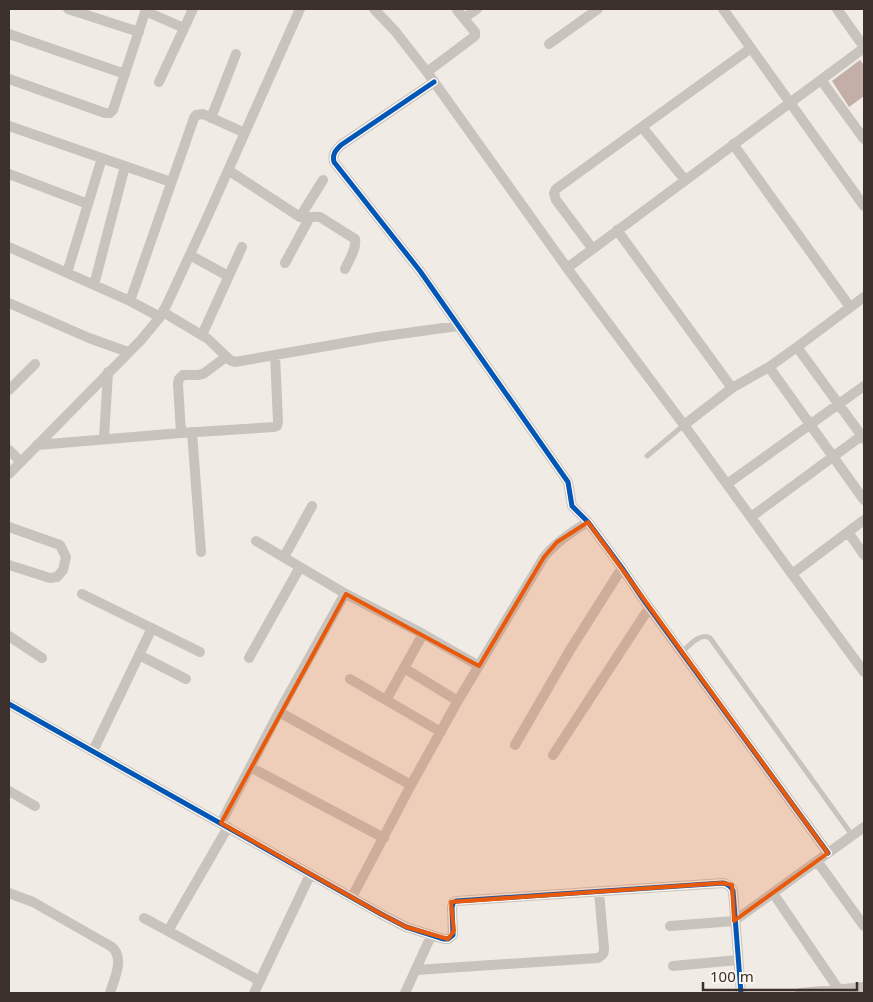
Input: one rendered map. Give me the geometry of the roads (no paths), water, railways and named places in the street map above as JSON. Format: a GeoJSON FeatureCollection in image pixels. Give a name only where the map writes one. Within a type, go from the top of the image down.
{"type":"FeatureCollection","features":[{"type":"Feature","properties":{"kind":"street"},"geometry":{"type":"LineString","coordinates":[[68,9],[138,32]]}},
{"type":"Feature","properties":{"kind":"street"},"geometry":{"type":"LineString","coordinates":[[158,82],[192,9]]}},
{"type":"Feature","properties":{"kind":"street"},"geometry":{"type":"LineString","coordinates":[[9,474],[152,328],[161,315],[190,255],[300,9]]}},
{"type":"Feature","properties":{"kind":"street"},"geometry":{"type":"LineString","coordinates":[[374,9],[396,31],[434,82],[567,268],[864,672]]}},
{"type":"Feature","properties":{"kind":"street"},"geometry":{"type":"LineString","coordinates":[[464,18],[477,9]]}},
{"type":"Feature","properties":{"kind":"street"},"geometry":{"type":"LineString","coordinates":[[549,44],[598,9]]}},
{"type":"Feature","properties":{"kind":"street"},"geometry":{"type":"LineString","coordinates":[[723,9],[864,206]]}},
{"type":"Feature","properties":{"kind":"street"},"geometry":{"type":"LineString","coordinates":[[567,268],[864,48],[837,9]]}},
{"type":"Feature","properties":{"kind":"street"},"geometry":{"type":"LineString","coordinates":[[9,79],[108,113],[112,112],[146,10],[160,13],[184,28]]}},
{"type":"Feature","properties":{"kind":"street"},"geometry":{"type":"LineString","coordinates":[[426,72],[475,36],[475,32],[457,10]]}},
{"type":"Feature","properties":{"kind":"street"},"geometry":{"type":"LineString","coordinates":[[9,34],[125,74]]}},
{"type":"Feature","properties":{"kind":"street"},"geometry":{"type":"LineString","coordinates":[[592,248],[556,200],[554,193],[558,187],[751,48]]}},
{"type":"Feature","properties":{"kind":"street"},"geometry":{"type":"LineString","coordinates":[[211,118],[236,54]]}},
{"type":"Feature","properties":{"kind":"street"},"geometry":{"type":"LineString","coordinates":[[821,80],[864,139]]}},
{"type":"Feature","properties":{"kind":"street"},"geometry":{"type":"LineString","coordinates":[[434,82],[341,145],[333,157],[337,165],[420,271],[568,482],[572,506],[588,522],[622,568],[649,608],[828,853]]}},
{"type":"Feature","properties":{"kind":"street"},"geometry":{"type":"LineString","coordinates":[[130,301],[194,118],[199,114],[245,133]]}},
{"type":"Feature","properties":{"kind":"street"},"geometry":{"type":"LineString","coordinates":[[9,126],[171,182]]}},
{"type":"Feature","properties":{"kind":"street"},"geometry":{"type":"LineString","coordinates":[[642,127],[685,180]]}},
{"type":"Feature","properties":{"kind":"street"},"geometry":{"type":"LineString","coordinates":[[733,144],[850,307]]}},
{"type":"Feature","properties":{"kind":"street"},"geometry":{"type":"LineString","coordinates":[[67,273],[102,158]]}},
{"type":"Feature","properties":{"kind":"street"},"geometry":{"type":"LineString","coordinates":[[94,285],[125,166]]}},
{"type":"Feature","properties":{"kind":"street"},"geometry":{"type":"LineString","coordinates":[[228,170],[305,217],[320,217],[355,239],[356,245],[345,269]]}},
{"type":"Feature","properties":{"kind":"street"},"geometry":{"type":"LineString","coordinates":[[9,174],[88,204]]}},
{"type":"Feature","properties":{"kind":"street"},"geometry":{"type":"LineString","coordinates":[[286,263],[323,180]]}},
{"type":"Feature","properties":{"kind":"street"},"geometry":{"type":"LineString","coordinates":[[617,230],[732,388]]}},
{"type":"Feature","properties":{"kind":"street"},"geometry":{"type":"LineString","coordinates":[[9,247],[202,335],[226,357],[236,362],[378,337],[458,326]]}},
{"type":"Feature","properties":{"kind":"street"},"geometry":{"type":"LineString","coordinates":[[202,335],[242,247]]}},
{"type":"Feature","properties":{"kind":"street"},"geometry":{"type":"LineString","coordinates":[[190,255],[228,276]]}},
{"type":"Feature","properties":{"kind":"street"},"geometry":{"type":"LineString","coordinates":[[684,425],[732,388],[769,367],[864,297]]}},
{"type":"Feature","properties":{"kind":"street"},"geometry":{"type":"LineString","coordinates":[[9,303],[89,338],[128,352]]}},
{"type":"Feature","properties":{"kind":"street"},"geometry":{"type":"LineString","coordinates":[[751,518],[864,437],[797,347]]}},
{"type":"Feature","properties":{"kind":"street"},"geometry":{"type":"LineString","coordinates":[[37,445],[104,438],[277,426],[275,355]]}},
{"type":"Feature","properties":{"kind":"street"},"geometry":{"type":"LineString","coordinates":[[181,432],[179,379],[183,375],[203,374],[226,357]]}},
{"type":"Feature","properties":{"kind":"street"},"geometry":{"type":"LineString","coordinates":[[9,390],[35,364]]}},
{"type":"Feature","properties":{"kind":"street"},"geometry":{"type":"LineString","coordinates":[[769,367],[864,500]]}},
{"type":"Feature","properties":{"kind":"street"},"geometry":{"type":"LineString","coordinates":[[104,438],[108,372]]}},
{"type":"Feature","properties":{"kind":"street"},"geometry":{"type":"LineString","coordinates":[[727,484],[864,386]]}},
{"type":"Feature","properties":{"kind":"street"},"geometry":{"type":"LineString","coordinates":[[192,432],[202,552]]}},
{"type":"Feature","properties":{"kind":"street"},"geometry":{"type":"LineString","coordinates":[[9,450],[20,462]]}},
{"type":"Feature","properties":{"kind":"street"},"geometry":{"type":"LineString","coordinates":[[284,557],[312,506]]}},
{"type":"Feature","properties":{"kind":"street"},"geometry":{"type":"LineString","coordinates":[[792,574],[864,520]]}},
{"type":"Feature","properties":{"kind":"street"},"geometry":{"type":"LineString","coordinates":[[352,897],[458,701],[544,557],[557,542],[588,522]]}},
{"type":"Feature","properties":{"kind":"street"},"geometry":{"type":"LineString","coordinates":[[9,527],[60,545],[66,557],[63,570],[57,577],[50,578],[9,565]]}},
{"type":"Feature","properties":{"kind":"street"},"geometry":{"type":"LineString","coordinates":[[848,532],[864,555]]}},
{"type":"Feature","properties":{"kind":"street"},"geometry":{"type":"LineString","coordinates":[[256,541],[346,594],[480,666]]}},
{"type":"Feature","properties":{"kind":"street"},"geometry":{"type":"LineString","coordinates":[[249,658],[300,567]]}},
{"type":"Feature","properties":{"kind":"street"},"geometry":{"type":"LineString","coordinates":[[515,745],[570,650],[622,568]]}},
{"type":"Feature","properties":{"kind":"street"},"geometry":{"type":"LineString","coordinates":[[82,594],[200,652]]}},
{"type":"Feature","properties":{"kind":"street"},"geometry":{"type":"LineString","coordinates":[[168,931],[224,825],[250,768],[279,712],[346,594]]}},
{"type":"Feature","properties":{"kind":"street"},"geometry":{"type":"LineString","coordinates":[[553,755],[649,608]]}},
{"type":"Feature","properties":{"kind":"street"},"geometry":{"type":"LineString","coordinates":[[93,751],[152,628]]}},
{"type":"Feature","properties":{"kind":"street"},"geometry":{"type":"LineString","coordinates":[[386,700],[423,634]]}},
{"type":"Feature","properties":{"kind":"street"},"geometry":{"type":"LineString","coordinates":[[9,636],[42,658]]}},
{"type":"Feature","properties":{"kind":"street"},"geometry":{"type":"LineString","coordinates":[[139,655],[186,679]]}},
{"type":"Feature","properties":{"kind":"street"},"geometry":{"type":"LineString","coordinates":[[404,668],[458,701]]}},
{"type":"Feature","properties":{"kind":"street"},"geometry":{"type":"LineString","coordinates":[[350,679],[441,732]]}},
{"type":"Feature","properties":{"kind":"street"},"geometry":{"type":"LineString","coordinates":[[9,704],[310,875],[406,927],[431,936],[444,939],[452,937],[454,931],[452,908],[456,901],[728,884],[733,891],[741,993]]}},
{"type":"Feature","properties":{"kind":"street"},"geometry":{"type":"LineString","coordinates":[[279,712],[411,785]]}},
{"type":"Feature","properties":{"kind":"street"},"geometry":{"type":"LineString","coordinates":[[250,768],[384,838]]}},
{"type":"Feature","properties":{"kind":"street"},"geometry":{"type":"LineString","coordinates":[[9,791],[35,806]]}},
{"type":"Feature","properties":{"kind":"street"},"geometry":{"type":"LineString","coordinates":[[670,926],[734,920],[864,827]]}},
{"type":"Feature","properties":{"kind":"street"},"geometry":{"type":"LineString","coordinates":[[817,861],[864,926]]}},
{"type":"Feature","properties":{"kind":"street"},"geometry":{"type":"LineString","coordinates":[[254,993],[310,875]]}},
{"type":"Feature","properties":{"kind":"street"},"geometry":{"type":"LineString","coordinates":[[416,970],[598,958],[604,953],[604,948],[598,892]]}},
{"type":"Feature","properties":{"kind":"street"},"geometry":{"type":"LineString","coordinates":[[9,893],[33,902],[117,951],[119,963],[110,993]]}},
{"type":"Feature","properties":{"kind":"street"},"geometry":{"type":"LineString","coordinates":[[772,893],[839,990]]}},
{"type":"Feature","properties":{"kind":"street"},"geometry":{"type":"LineString","coordinates":[[144,918],[260,981]]}},
{"type":"Feature","properties":{"kind":"street"},"geometry":{"type":"LineString","coordinates":[[405,993],[431,936]]}},
{"type":"Feature","properties":{"kind":"street"},"geometry":{"type":"LineString","coordinates":[[673,966],[738,960]]}},
{"type":"Feature","properties":{"kind":"street"},"geometry":{"type":"LineString","coordinates":[[800,993],[859,989]]}},
{"type":"Feature","properties":{"kind":"lane"},"geometry":{"type":"LineString","coordinates":[[647,456],[684,425]]}},
{"type":"Feature","properties":{"kind":"lane"},"geometry":{"type":"LineString","coordinates":[[682,652],[703,636],[710,638],[852,836]]}}]}
